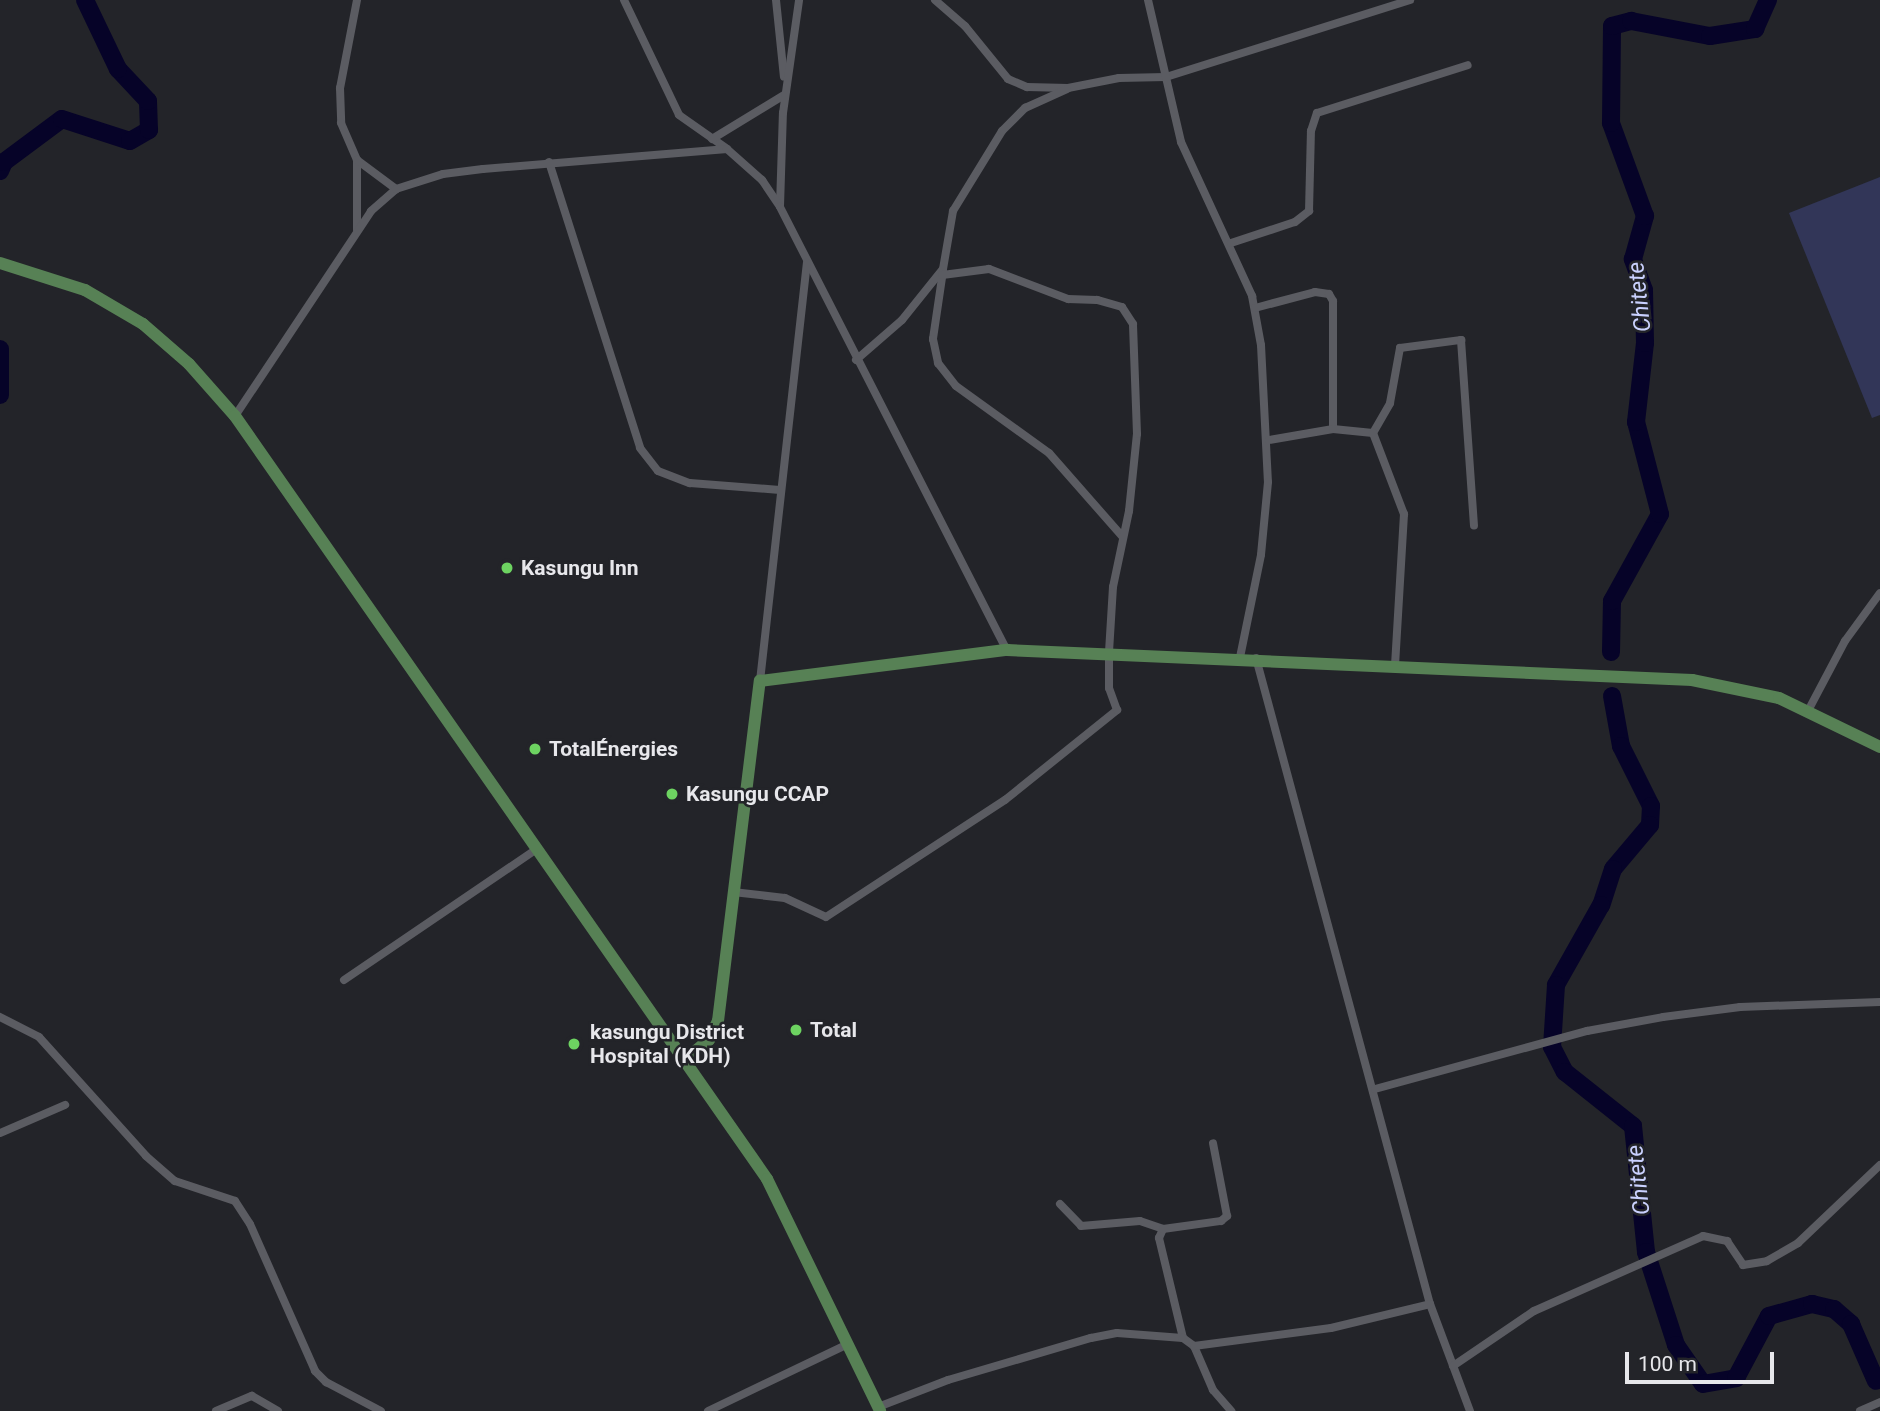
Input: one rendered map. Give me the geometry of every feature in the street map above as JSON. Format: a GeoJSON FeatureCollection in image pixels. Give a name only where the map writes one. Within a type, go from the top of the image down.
{"type":"FeatureCollection","features":[{"type":"Feature","properties":{"kind":"main road"},"geometry":{"type":"LineString","coordinates":[[0,263],[86,290],[143,324],[189,363],[234,416],[686,1059],[778,1197],[879,1409]]}},
{"type":"Feature","properties":{"kind":"main road"},"geometry":{"type":"LineString","coordinates":[[686,1059],[715,1032],[760,681],[1007,650],[1240,657],[1395,667],[1692,680],[1747,689],[1809,709],[1879,745]]}},
{"type":"Feature","properties":{"kind":"street"},"geometry":{"type":"LineString","coordinates":[[357,0],[340,88],[341,123],[357,160],[357,232]]}},
{"type":"Feature","properties":{"kind":"street"},"geometry":{"type":"LineString","coordinates":[[624,0],[674,108],[687,124],[727,149],[762,180],[780,207],[856,360],[1007,650]]}},
{"type":"Feature","properties":{"kind":"street"},"geometry":{"type":"LineString","coordinates":[[776,0],[785,91]]}},
{"type":"Feature","properties":{"kind":"street"},"geometry":{"type":"LineString","coordinates":[[780,207],[785,91],[799,0]]}},
{"type":"Feature","properties":{"kind":"street"},"geometry":{"type":"LineString","coordinates":[[935,0],[965,26],[1007,79],[1027,87],[1068,88],[1119,78],[1166,77],[1410,0]]}},
{"type":"Feature","properties":{"kind":"street"},"geometry":{"type":"LineString","coordinates":[[1148,0],[1181,142],[1231,243],[1255,308],[1269,440],[1265,524],[1240,657]]}},
{"type":"Feature","properties":{"kind":"street"},"geometry":{"type":"LineString","coordinates":[[1231,243],[1295,222],[1309,211],[1311,131],[1317,113],[1468,65]]}},
{"type":"Feature","properties":{"kind":"street"},"geometry":{"type":"LineString","coordinates":[[1068,88],[1026,108],[1002,131],[953,211],[933,338],[938,363],[956,386],[1049,453],[1122,536]]}},
{"type":"Feature","properties":{"kind":"street"},"geometry":{"type":"LineString","coordinates":[[712,139],[785,91]]}},
{"type":"Feature","properties":{"kind":"street"},"geometry":{"type":"LineString","coordinates":[[234,416],[371,211],[397,189],[443,174],[549,162],[727,149]]}},
{"type":"Feature","properties":{"kind":"street"},"geometry":{"type":"LineString","coordinates":[[357,160],[397,189]]}},
{"type":"Feature","properties":{"kind":"street"},"geometry":{"type":"LineString","coordinates":[[549,162],[640,448],[658,471],[690,482],[780,490]]}},
{"type":"Feature","properties":{"kind":"street"},"geometry":{"type":"LineString","coordinates":[[760,681],[807,261]]}},
{"type":"Feature","properties":{"kind":"street"},"geometry":{"type":"LineString","coordinates":[[733,892],[785,898],[826,917],[1005,800],[1117,710],[1109,688],[1110,652],[1122,536],[1137,434],[1138,374],[1129,314],[1122,307],[1097,300],[1068,299],[989,269],[943,272],[902,320],[856,360]]}},
{"type":"Feature","properties":{"kind":"street"},"geometry":{"type":"LineString","coordinates":[[1255,308],[1315,292],[1329,294],[1333,301],[1333,429]]}},
{"type":"Feature","properties":{"kind":"street"},"geometry":{"type":"LineString","coordinates":[[1373,433],[1390,404],[1400,348],[1461,340],[1474,526]]}},
{"type":"Feature","properties":{"kind":"street"},"geometry":{"type":"LineString","coordinates":[[1269,440],[1333,429],[1373,433]]}},
{"type":"Feature","properties":{"kind":"street"},"geometry":{"type":"LineString","coordinates":[[1373,433],[1404,514],[1395,667]]}},
{"type":"Feature","properties":{"kind":"street"},"geometry":{"type":"LineString","coordinates":[[1809,709],[1845,641],[1880,593]]}},
{"type":"Feature","properties":{"kind":"street"},"geometry":{"type":"LineString","coordinates":[[1256,658],[1375,1089],[1430,1304],[1470,1411]]}},
{"type":"Feature","properties":{"kind":"street"},"geometry":{"type":"LineString","coordinates":[[344,980],[537,849]]}},
{"type":"Feature","properties":{"kind":"street"},"geometry":{"type":"LineString","coordinates":[[1375,1089],[1587,1031],[1663,1017],[1740,1007],[1880,1002]]}},
{"type":"Feature","properties":{"kind":"street"},"geometry":{"type":"LineString","coordinates":[[0,1017],[39,1037],[146,1156],[175,1181],[235,1201],[250,1224],[315,1371],[326,1382],[381,1411]]}},
{"type":"Feature","properties":{"kind":"street"},"geometry":{"type":"LineString","coordinates":[[0,1133],[65,1105]]}},
{"type":"Feature","properties":{"kind":"street"},"geometry":{"type":"LineString","coordinates":[[1060,1204],[1082,1226],[1140,1221],[1163,1229],[1221,1221],[1227,1216],[1213,1143]]}},
{"type":"Feature","properties":{"kind":"street"},"geometry":{"type":"LineString","coordinates":[[1453,1366],[1535,1311],[1703,1236],[1727,1241],[1743,1265],[1767,1261],[1798,1243],[1880,1165]]}},
{"type":"Feature","properties":{"kind":"street"},"geometry":{"type":"LineString","coordinates":[[1163,1229],[1159,1238],[1166,1282],[1183,1338]]}},
{"type":"Feature","properties":{"kind":"street"},"geometry":{"type":"LineString","coordinates":[[1194,1346],[1331,1328],[1430,1304]]}},
{"type":"Feature","properties":{"kind":"street"},"geometry":{"type":"LineString","coordinates":[[879,1409],[948,1380],[1091,1338],[1117,1333],[1183,1338],[1194,1346],[1213,1390],[1231,1411]]}},
{"type":"Feature","properties":{"kind":"street"},"geometry":{"type":"LineString","coordinates":[[708,1411],[848,1344]]}},
{"type":"Feature","properties":{"kind":"street"},"geometry":{"type":"LineString","coordinates":[[216,1411],[252,1396],[278,1411]]}},
{"type":"Feature","properties":{"kind":"street"},"geometry":{"type":"LineString","coordinates":[[1860,1411],[1880,1402]]}},
{"type":"Feature","properties":{"kind":"shaded area"},"geometry":{"type":"Polygon","coordinates":[[[1880,177],[1880,415],[1872,418],[1789,213],[1880,177]]]}},
{"type":"Feature","properties":{"kind":"waterway"},"geometry":{"type":"LineString","coordinates":[[0,171],[4,162],[62,119],[130,141],[149,130],[148,101],[118,69],[85,0]]}},
{"type":"Feature","properties":{"kind":"waterway","name":"Chitete"},"geometry":{"type":"LineString","coordinates":[[1611,652],[1612,601],[1660,514],[1636,422],[1645,343],[1644,290],[1633,259],[1645,216],[1611,123],[1612,26],[1631,21],[1710,36],[1755,29],[1768,0]]}},
{"type":"Feature","properties":{"kind":"waterway"},"geometry":{"type":"LineString","coordinates":[[0,349],[0,395]]}},
{"type":"Feature","properties":{"kind":"waterway","name":"Chitete"},"geometry":{"type":"LineString","coordinates":[[1612,696],[1621,746],[1651,806],[1650,825],[1613,869],[1601,905],[1556,985],[1552,1047],[1565,1072],[1633,1126],[1646,1252],[1676,1345],[1703,1384],[1736,1378],[1769,1316],[1812,1304],[1834,1309],[1851,1324],[1876,1381]]}},
{"type":"Feature","properties":{"kind":"place","name":"Kasungu Inn"},"geometry":{"type":"Point","coordinates":[507,568]}},
{"type":"Feature","properties":{"kind":"place","name":"TotalÉnergies"},"geometry":{"type":"Point","coordinates":[535,749]}},
{"type":"Feature","properties":{"kind":"place","name":"Kasungu CCAP"},"geometry":{"type":"Point","coordinates":[672,794]}},
{"type":"Feature","properties":{"kind":"place","name":"Total"},"geometry":{"type":"Point","coordinates":[796,1030]}},
{"type":"Feature","properties":{"kind":"place","name":"kasungu District Hospital (KDH)"},"geometry":{"type":"Point","coordinates":[574,1044]}}]}
